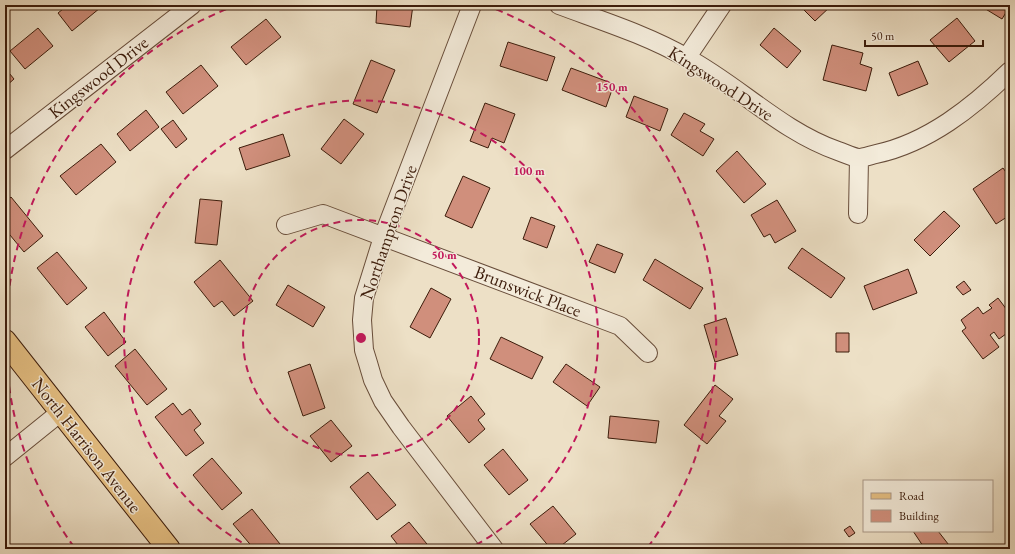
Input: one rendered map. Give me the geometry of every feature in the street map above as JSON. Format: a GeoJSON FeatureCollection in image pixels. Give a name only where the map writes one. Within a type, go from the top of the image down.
{"type":"FeatureCollection","features":[{"type":"Feature","properties":{"kind":"main road","name":"North Harrison Avenue"},"geometry":{"type":"LineString","coordinates":[[5,341],[169,549]]}},
{"type":"Feature","properties":{"kind":"street","name":"Kingswood Drive"},"geometry":{"type":"LineString","coordinates":[[5,150],[192,5]]}},
{"type":"Feature","properties":{"kind":"street","name":"Northampton Drive"},"geometry":{"type":"LineString","coordinates":[[472,5],[383,237],[364,298],[362,320],[364,350],[373,380],[383,401],[494,549]]}},
{"type":"Feature","properties":{"kind":"street","name":"Kingswood Drive"},"geometry":{"type":"LineString","coordinates":[[559,5],[646,38],[687,57],[729,84],[786,126],[817,142],[859,158]]}},
{"type":"Feature","properties":{"kind":"street"},"geometry":{"type":"LineString","coordinates":[[687,57],[722,5]]}},
{"type":"Feature","properties":{"kind":"street"},"geometry":{"type":"LineString","coordinates":[[858,214],[859,158],[907,145],[933,131],[957,116],[989,92],[1010,71]]}},
{"type":"Feature","properties":{"kind":"street","name":"Brunswick Place"},"geometry":{"type":"LineString","coordinates":[[286,225],[323,214],[620,326],[648,353]]}},
{"type":"Feature","properties":{"kind":"street"},"geometry":{"type":"LineString","coordinates":[[5,456],[62,412]]}},
{"type":"Feature","properties":{"kind":"building"},"geometry":{"type":"Polygon","coordinates":[[[68,5],[98,5],[100,8],[72,31],[58,13],[68,5]]]}},
{"type":"Feature","properties":{"kind":"building"},"geometry":{"type":"Polygon","coordinates":[[[377,5],[413,5],[410,27],[376,23],[377,5]]]}},
{"type":"Feature","properties":{"kind":"building"},"geometry":{"type":"Polygon","coordinates":[[[799,5],[832,5],[815,21],[799,5]]]}},
{"type":"Feature","properties":{"kind":"building"},"geometry":{"type":"Polygon","coordinates":[[[979,5],[1010,5],[1010,6],[1002,19],[979,5]]]}},
{"type":"Feature","properties":{"kind":"building"},"geometry":{"type":"Polygon","coordinates":[[[957,18],[975,41],[949,62],[930,40],[957,18]]]}},
{"type":"Feature","properties":{"kind":"building"},"geometry":{"type":"Polygon","coordinates":[[[266,19],[281,37],[246,65],[231,47],[266,19]]]}},
{"type":"Feature","properties":{"kind":"building"},"geometry":{"type":"Polygon","coordinates":[[[38,28],[53,46],[25,69],[10,51],[38,28]]]}},
{"type":"Feature","properties":{"kind":"building"},"geometry":{"type":"Polygon","coordinates":[[[774,28],[801,51],[787,68],[760,45],[774,28]]]}},
{"type":"Feature","properties":{"kind":"building"},"geometry":{"type":"Polygon","coordinates":[[[508,42],[555,57],[547,81],[500,66],[508,42]]]}},
{"type":"Feature","properties":{"kind":"building"},"geometry":{"type":"Polygon","coordinates":[[[832,45],[863,53],[860,64],[872,68],[866,91],[823,80],[832,45]]]}},
{"type":"Feature","properties":{"kind":"building"},"geometry":{"type":"Polygon","coordinates":[[[371,60],[395,70],[377,113],[353,104],[371,60]]]}},
{"type":"Feature","properties":{"kind":"building"},"geometry":{"type":"Polygon","coordinates":[[[918,61],[928,84],[898,96],[889,73],[918,61]]]}},
{"type":"Feature","properties":{"kind":"building"},"geometry":{"type":"Polygon","coordinates":[[[201,65],[218,86],[183,114],[166,92],[201,65]]]}},
{"type":"Feature","properties":{"kind":"building"},"geometry":{"type":"Polygon","coordinates":[[[5,68],[14,79],[5,87],[5,68]]]}},
{"type":"Feature","properties":{"kind":"building"},"geometry":{"type":"Polygon","coordinates":[[[571,68],[614,84],[606,107],[562,90],[571,68]]]}},
{"type":"Feature","properties":{"kind":"building"},"geometry":{"type":"Polygon","coordinates":[[[634,96],[668,109],[660,131],[626,117],[634,96]]]}},
{"type":"Feature","properties":{"kind":"building"},"geometry":{"type":"Polygon","coordinates":[[[485,103],[515,114],[504,143],[492,138],[488,148],[470,141],[485,103]]]}},
{"type":"Feature","properties":{"kind":"building"},"geometry":{"type":"Polygon","coordinates":[[[146,110],[159,127],[130,151],[117,134],[146,110]]]}},
{"type":"Feature","properties":{"kind":"building"},"geometry":{"type":"Polygon","coordinates":[[[684,113],[705,124],[700,131],[714,139],[703,156],[671,135],[684,113]]]}},
{"type":"Feature","properties":{"kind":"building"},"geometry":{"type":"Polygon","coordinates":[[[344,119],[364,134],[341,164],[321,149],[344,119]]]}},
{"type":"Feature","properties":{"kind":"building"},"geometry":{"type":"Polygon","coordinates":[[[173,120],[187,139],[176,148],[161,129],[173,120]]]}},
{"type":"Feature","properties":{"kind":"building"},"geometry":{"type":"Polygon","coordinates":[[[283,134],[290,156],[246,170],[239,148],[283,134]]]}},
{"type":"Feature","properties":{"kind":"building"},"geometry":{"type":"Polygon","coordinates":[[[101,144],[116,162],[76,195],[60,176],[101,144]]]}},
{"type":"Feature","properties":{"kind":"building"},"geometry":{"type":"Polygon","coordinates":[[[737,151],[766,184],[744,203],[716,171],[737,151]]]}},
{"type":"Feature","properties":{"kind":"building"},"geometry":{"type":"Polygon","coordinates":[[[1003,168],[1010,178],[1010,215],[996,224],[973,189],[1003,168]]]}},
{"type":"Feature","properties":{"kind":"building"},"geometry":{"type":"Polygon","coordinates":[[[463,176],[490,188],[472,228],[445,216],[463,176]]]}},
{"type":"Feature","properties":{"kind":"building"},"geometry":{"type":"Polygon","coordinates":[[[11,197],[43,236],[24,252],[5,229],[5,202],[11,197]]]}},
{"type":"Feature","properties":{"kind":"building"},"geometry":{"type":"Polygon","coordinates":[[[200,199],[222,201],[217,245],[195,243],[200,199]]]}},
{"type":"Feature","properties":{"kind":"building"},"geometry":{"type":"Polygon","coordinates":[[[777,200],[796,231],[775,243],[770,234],[764,237],[751,215],[777,200]]]}},
{"type":"Feature","properties":{"kind":"building"},"geometry":{"type":"Polygon","coordinates":[[[944,211],[960,226],[930,256],[914,240],[944,211]]]}},
{"type":"Feature","properties":{"kind":"building"},"geometry":{"type":"Polygon","coordinates":[[[531,217],[555,226],[547,248],[523,239],[531,217]]]}},
{"type":"Feature","properties":{"kind":"building"},"geometry":{"type":"Polygon","coordinates":[[[597,244],[623,254],[615,273],[589,262],[597,244]]]}},
{"type":"Feature","properties":{"kind":"building"},"geometry":{"type":"Polygon","coordinates":[[[802,248],[845,278],[831,298],[788,268],[802,248]]]}},
{"type":"Feature","properties":{"kind":"building"},"geometry":{"type":"Polygon","coordinates":[[[57,252],[87,288],[67,305],[37,268],[57,252]]]}},
{"type":"Feature","properties":{"kind":"building"},"geometry":{"type":"Polygon","coordinates":[[[655,259],[703,288],[690,309],[643,280],[655,259]]]}},
{"type":"Feature","properties":{"kind":"building"},"geometry":{"type":"Polygon","coordinates":[[[220,260],[253,301],[234,316],[222,301],[214,307],[194,282],[220,260]]]}},
{"type":"Feature","properties":{"kind":"building"},"geometry":{"type":"Polygon","coordinates":[[[908,269],[917,293],[873,310],[864,286],[908,269]]]}},
{"type":"Feature","properties":{"kind":"building"},"geometry":{"type":"Polygon","coordinates":[[[964,281],[971,290],[963,295],[956,287],[964,281]]]}},
{"type":"Feature","properties":{"kind":"building"},"geometry":{"type":"Polygon","coordinates":[[[288,285],[325,307],[313,327],[276,305],[288,285]]]}},
{"type":"Feature","properties":{"kind":"building"},"geometry":{"type":"Polygon","coordinates":[[[431,288],[451,299],[430,338],[410,327],[431,288]]]}},
{"type":"Feature","properties":{"kind":"building"},"geometry":{"type":"Polygon","coordinates":[[[998,298],[1010,314],[1010,331],[999,339],[994,332],[990,335],[999,347],[983,359],[962,331],[966,328],[961,320],[978,307],[983,314],[992,308],[989,305],[998,298]]]}},
{"type":"Feature","properties":{"kind":"building"},"geometry":{"type":"Polygon","coordinates":[[[104,312],[126,342],[108,356],[85,327],[104,312]]]}},
{"type":"Feature","properties":{"kind":"building"},"geometry":{"type":"Polygon","coordinates":[[[726,318],[738,355],[715,362],[704,325],[726,318]]]}},
{"type":"Feature","properties":{"kind":"building"},"geometry":{"type":"Polygon","coordinates":[[[836,333],[849,333],[849,352],[836,352],[836,333]]]}},
{"type":"Feature","properties":{"kind":"building"},"geometry":{"type":"Polygon","coordinates":[[[501,337],[543,357],[532,379],[490,359],[501,337]]]}},
{"type":"Feature","properties":{"kind":"building"},"geometry":{"type":"Polygon","coordinates":[[[135,349],[167,389],[147,405],[115,366],[135,349]]]}},
{"type":"Feature","properties":{"kind":"building"},"geometry":{"type":"Polygon","coordinates":[[[310,364],[325,408],[303,416],[288,372],[310,364]]]}},
{"type":"Feature","properties":{"kind":"building"},"geometry":{"type":"Polygon","coordinates":[[[566,364],[600,387],[587,406],[553,382],[566,364]]]}},
{"type":"Feature","properties":{"kind":"building"},"geometry":{"type":"Polygon","coordinates":[[[715,385],[733,399],[719,416],[726,421],[707,444],[684,425],[715,385]]]}},
{"type":"Feature","properties":{"kind":"building"},"geometry":{"type":"Polygon","coordinates":[[[471,396],[485,414],[478,420],[485,429],[469,443],[447,416],[471,396]]]}},
{"type":"Feature","properties":{"kind":"building"},"geometry":{"type":"Polygon","coordinates":[[[173,403],[182,415],[190,409],[201,424],[194,430],[204,443],[186,456],[155,417],[173,403]]]}},
{"type":"Feature","properties":{"kind":"building"},"geometry":{"type":"Polygon","coordinates":[[[610,416],[659,421],[656,443],[608,438],[610,416]]]}},
{"type":"Feature","properties":{"kind":"building"},"geometry":{"type":"Polygon","coordinates":[[[331,420],[352,446],[331,462],[310,436],[331,420]]]}},
{"type":"Feature","properties":{"kind":"building"},"geometry":{"type":"Polygon","coordinates":[[[503,449],[528,480],[509,495],[484,465],[503,449]]]}},
{"type":"Feature","properties":{"kind":"building"},"geometry":{"type":"Polygon","coordinates":[[[212,458],[242,493],[222,510],[193,475],[212,458]]]}},
{"type":"Feature","properties":{"kind":"building"},"geometry":{"type":"Polygon","coordinates":[[[368,472],[396,505],[377,520],[350,487],[368,472]]]}},
{"type":"Feature","properties":{"kind":"building"},"geometry":{"type":"Polygon","coordinates":[[[553,506],[576,534],[557,549],[551,549],[530,524],[553,506]]]}},
{"type":"Feature","properties":{"kind":"building"},"geometry":{"type":"Polygon","coordinates":[[[252,509],[280,544],[273,549],[254,549],[233,524],[252,509]]]}},
{"type":"Feature","properties":{"kind":"building"},"geometry":{"type":"Polygon","coordinates":[[[409,522],[431,549],[401,549],[391,536],[409,522]]]}},
{"type":"Feature","properties":{"kind":"building"},"geometry":{"type":"Polygon","coordinates":[[[850,526],[855,533],[849,537],[844,530],[850,526]]]}},
{"type":"Feature","properties":{"kind":"building"},"geometry":{"type":"Polygon","coordinates":[[[914,532],[939,532],[952,549],[925,549],[914,532]]]}},
{"type":"Feature","properties":{"kind":"building"},"geometry":{"type":"Polygon","coordinates":[[[898,545],[899,547],[902,545],[905,549],[892,549],[898,545]]]}}]}
